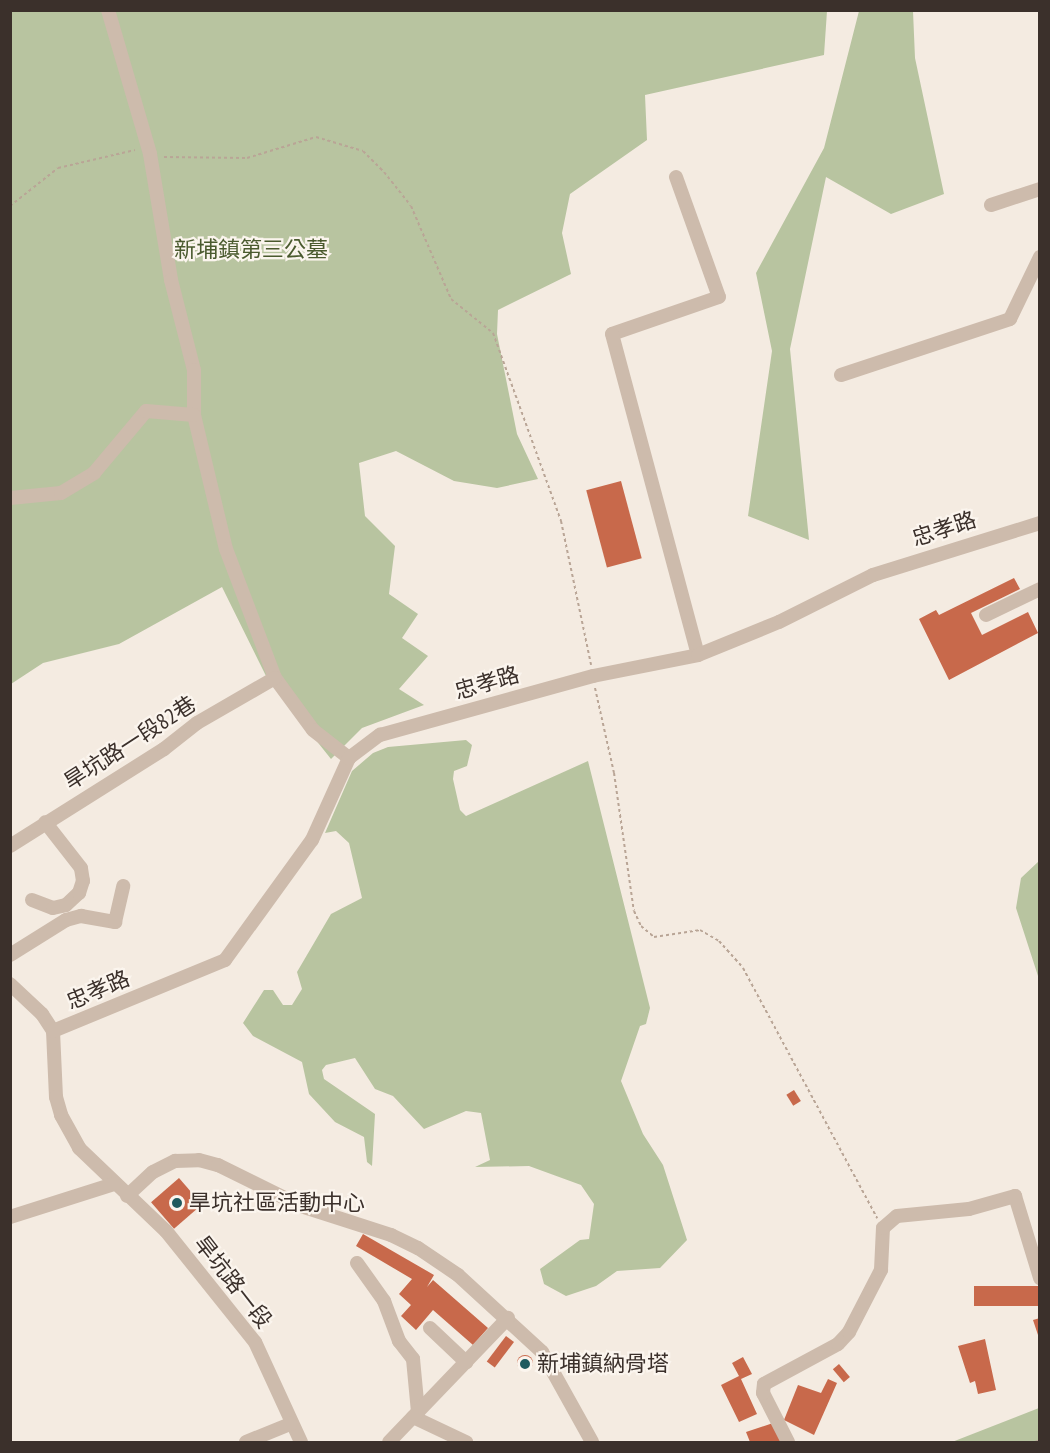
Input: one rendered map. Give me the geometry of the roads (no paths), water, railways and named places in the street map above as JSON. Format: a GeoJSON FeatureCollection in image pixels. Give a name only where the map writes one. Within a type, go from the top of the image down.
{"type":"FeatureCollection","features":[{"type":"Feature","properties":{"kind":"street"},"geometry":{"type":"LineString","coordinates":[[108,10],[150,153],[171,280],[194,370],[195,415],[226,549],[275,678],[313,730],[349,758]]}},
{"type":"Feature","properties":{"kind":"street"},"geometry":{"type":"LineString","coordinates":[[676,177],[719,297],[612,334],[698,655]]}},
{"type":"Feature","properties":{"kind":"street"},"geometry":{"type":"LineString","coordinates":[[991,205],[1040,189]]}},
{"type":"Feature","properties":{"kind":"street"},"geometry":{"type":"LineString","coordinates":[[840,375],[1010,319],[1040,257]]}},
{"type":"Feature","properties":{"kind":"street"},"geometry":{"type":"LineString","coordinates":[[10,498],[61,493],[94,473],[146,411],[195,415]]}},
{"type":"Feature","properties":{"kind":"street","name":"忠孝路"},"geometry":{"type":"LineString","coordinates":[[53,1032],[225,960],[312,840],[349,758],[380,735],[593,676],[698,655],[779,622],[873,575],[1040,523]]}},
{"type":"Feature","properties":{"kind":"street"},"geometry":{"type":"LineString","coordinates":[[986,615],[1040,589]]}},
{"type":"Feature","properties":{"kind":"street","name":"旱坑路一段82巷"},"geometry":{"type":"LineString","coordinates":[[10,846],[164,749],[197,723],[275,678]]}},
{"type":"Feature","properties":{"kind":"street"},"geometry":{"type":"LineString","coordinates":[[32,900],[53,908],[66,905],[79,892],[83,881],[81,868],[45,822]]}},
{"type":"Feature","properties":{"kind":"street"},"geometry":{"type":"LineString","coordinates":[[10,956],[66,920],[81,916],[115,922],[123,886]]}},
{"type":"Feature","properties":{"kind":"street"},"geometry":{"type":"LineString","coordinates":[[10,984],[42,1014],[53,1032]]}},
{"type":"Feature","properties":{"kind":"street","name":"旱坑路一段"},"geometry":{"type":"LineString","coordinates":[[53,1032],[56,1097],[61,1115],[79,1148],[114,1184],[166,1231],[255,1341],[300,1443]]}},
{"type":"Feature","properties":{"kind":"street"},"geometry":{"type":"LineString","coordinates":[[127,1196],[153,1172],[175,1161],[199,1160],[218,1165],[301,1206],[391,1235],[418,1248],[458,1275],[508,1318],[542,1352],[592,1443]]}},
{"type":"Feature","properties":{"kind":"street"},"geometry":{"type":"LineString","coordinates":[[10,1217],[114,1184]]}},
{"type":"Feature","properties":{"kind":"street"},"geometry":{"type":"LineString","coordinates":[[788,1443],[763,1393],[765,1384],[838,1344],[849,1332],[881,1270],[883,1228],[897,1216],[969,1209],[1015,1196],[1040,1278]]}},
{"type":"Feature","properties":{"kind":"street"},"geometry":{"type":"LineString","coordinates":[[357,1263],[384,1301],[399,1341],[413,1359],[416,1414]]}},
{"type":"Feature","properties":{"kind":"street"},"geometry":{"type":"LineString","coordinates":[[389,1443],[508,1318]]}},
{"type":"Feature","properties":{"kind":"street"},"geometry":{"type":"LineString","coordinates":[[429,1328],[466,1362]]}},
{"type":"Feature","properties":{"kind":"street"},"geometry":{"type":"LineString","coordinates":[[416,1414],[466,1443]]}},
{"type":"Feature","properties":{"kind":"street"},"geometry":{"type":"LineString","coordinates":[[246,1443],[290,1424]]}},
{"type":"Feature","properties":{"kind":"street"},"geometry":{"type":"LineString","coordinates":[[401,1430],[408,1443]]}},
{"type":"Feature","properties":{"kind":"place","name":"旱坑社區活動中心"},"geometry":{"type":"Point","coordinates":[177,1203]}},
{"type":"Feature","properties":{"kind":"place","name":"新埔鎮納骨塔"},"geometry":{"type":"Point","coordinates":[525,1364]}},
{"type":"Feature","properties":{"kind":"park label","name":"新埔鎮第三公墓"},"geometry":{"type":"Point","coordinates":[251,250]}}]}
